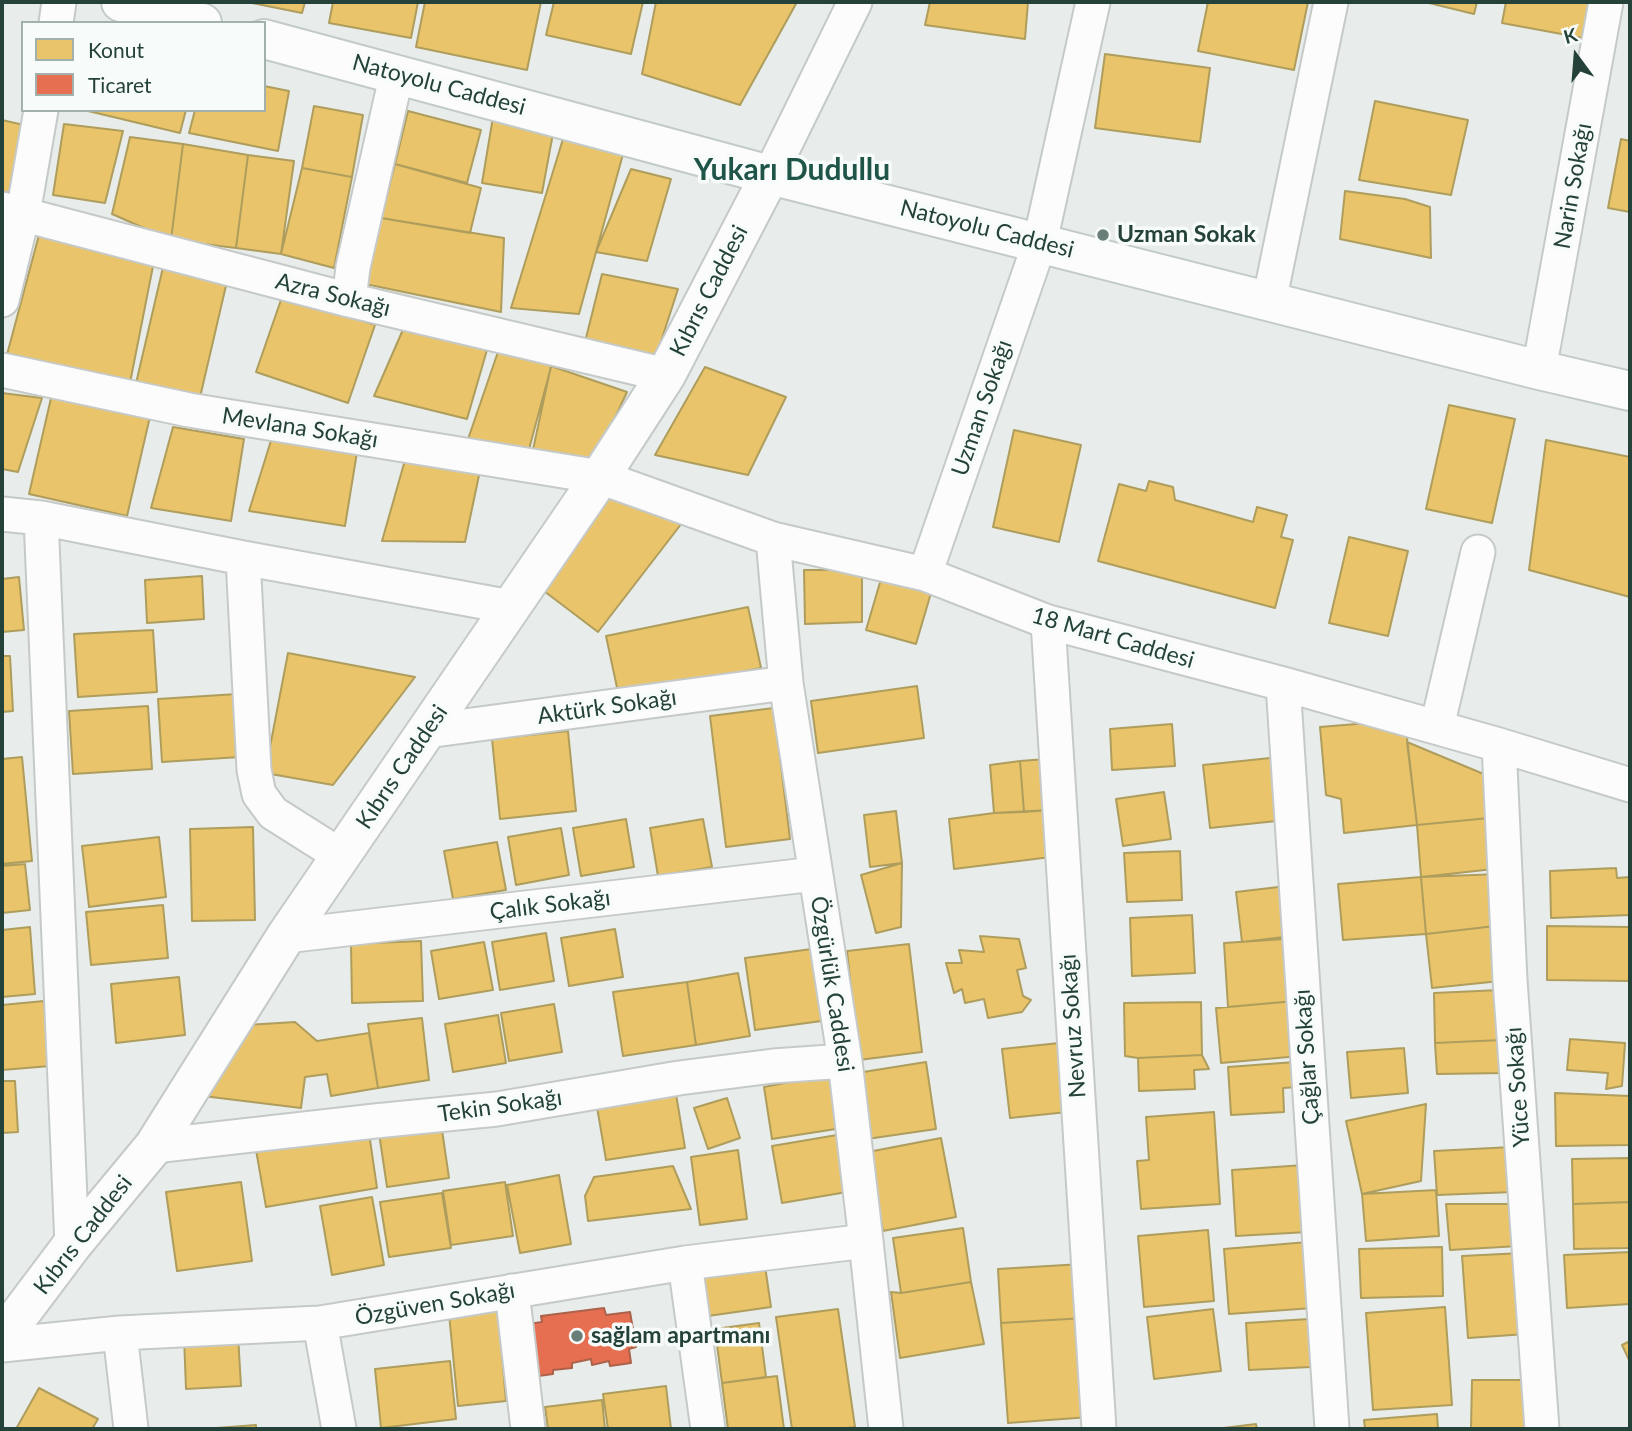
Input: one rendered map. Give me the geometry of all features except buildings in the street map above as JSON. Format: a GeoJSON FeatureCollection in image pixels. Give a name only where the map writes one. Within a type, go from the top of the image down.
{"type":"FeatureCollection","features":[{"type":"Feature","properties":{"kind":"main road"},"geometry":{"type":"LineString","coordinates":[[121,2],[194,21]]}},
{"type":"Feature","properties":{"kind":"main road","name":"Natoyolu Caddesi"},"geometry":{"type":"LineString","coordinates":[[266,40],[770,175],[1630,391]]}},
{"type":"Feature","properties":{"kind":"main road","name":"Kıbrıs Caddesi"},"geometry":{"type":"LineString","coordinates":[[2,1338],[72,1245],[154,1146],[286,936],[600,477],[666,375],[770,175]]}},
{"type":"Feature","properties":{"kind":"street"},"geometry":{"type":"LineString","coordinates":[[56,21],[59,2]]}},
{"type":"Feature","properties":{"kind":"street"},"geometry":{"type":"LineString","coordinates":[[770,175],[855,2]]}},
{"type":"Feature","properties":{"kind":"street","name":"Uzman Sokağı"},"geometry":{"type":"LineString","coordinates":[[925,574],[1040,242],[1093,2]]}},
{"type":"Feature","properties":{"kind":"street"},"geometry":{"type":"LineString","coordinates":[[1269,302],[1331,2]]}},
{"type":"Feature","properties":{"kind":"street","name":"Narin Sokağı"},"geometry":{"type":"LineString","coordinates":[[1539,370],[1606,2]]}},
{"type":"Feature","properties":{"kind":"street"},"geometry":{"type":"LineString","coordinates":[[349,300],[353,267],[397,73]]}},
{"type":"Feature","properties":{"kind":"street"},"geometry":{"type":"LineString","coordinates":[[2,300],[12,212],[40,112]]}},
{"type":"Feature","properties":{"kind":"street","name":"Azra Sokağı"},"geometry":{"type":"LineString","coordinates":[[12,212],[349,300],[666,375]]}},
{"type":"Feature","properties":{"kind":"street","name":"Mevlana Sokağı"},"geometry":{"type":"LineString","coordinates":[[2,370],[189,410],[600,477]]}},
{"type":"Feature","properties":{"kind":"street","name":"18 Mart Caddesi"},"geometry":{"type":"LineString","coordinates":[[600,477],[773,539],[925,574],[1048,622],[1437,727],[1630,785]]}},
{"type":"Feature","properties":{"kind":"street"},"geometry":{"type":"LineString","coordinates":[[2,514],[41,518],[511,607]]}},
{"type":"Feature","properties":{"kind":"street"},"geometry":{"type":"LineString","coordinates":[[41,518],[72,1245]]}},
{"type":"Feature","properties":{"kind":"street","name":"Özgürlük Caddesi"},"geometry":{"type":"LineString","coordinates":[[773,539],[786,682],[845,1061],[886,1429]]}},
{"type":"Feature","properties":{"kind":"street"},"geometry":{"type":"LineString","coordinates":[[1437,727],[1478,552]]}},
{"type":"Feature","properties":{"kind":"street"},"geometry":{"type":"LineString","coordinates":[[243,558],[254,770],[259,794],[273,813],[341,856]]}},
{"type":"Feature","properties":{"kind":"street","name":"Nevruz Sokağı"},"geometry":{"type":"LineString","coordinates":[[1048,622],[1099,1429]]}},
{"type":"Feature","properties":{"kind":"street","name":"Aktürk Sokağı"},"geometry":{"type":"LineString","coordinates":[[427,731],[786,682]]}},
{"type":"Feature","properties":{"kind":"street","name":"Çağlar Sokağı"},"geometry":{"type":"LineString","coordinates":[[1283,684],[1332,1429]]}},
{"type":"Feature","properties":{"kind":"street","name":"Yüce Sokağı"},"geometry":{"type":"LineString","coordinates":[[1499,745],[1510,980],[1542,1429]]}},
{"type":"Feature","properties":{"kind":"street","name":"Çalık Sokağı"},"geometry":{"type":"LineString","coordinates":[[286,936],[815,874]]}},
{"type":"Feature","properties":{"kind":"street","name":"Tekin Sokağı"},"geometry":{"type":"LineString","coordinates":[[154,1146],[498,1109],[705,1075],[773,1066],[845,1061]]}},
{"type":"Feature","properties":{"kind":"street","name":"Özgüven Sokağı"},"geometry":{"type":"LineString","coordinates":[[2,1345],[120,1333],[320,1323],[685,1263],[866,1241]]}},
{"type":"Feature","properties":{"kind":"street"},"geometry":{"type":"LineString","coordinates":[[685,1263],[708,1429]]}},
{"type":"Feature","properties":{"kind":"street"},"geometry":{"type":"LineString","coordinates":[[512,1291],[528,1429]]}},
{"type":"Feature","properties":{"kind":"street"},"geometry":{"type":"LineString","coordinates":[[320,1323],[339,1429]]}},
{"type":"Feature","properties":{"kind":"street"},"geometry":{"type":"LineString","coordinates":[[120,1333],[131,1429]]}},
{"type":"Feature","properties":{"kind":"place","name":"Uzman Sokak"},"geometry":{"type":"Point","coordinates":[1103,235]}},
{"type":"Feature","properties":{"kind":"place","name":"sağlam apartmanı"},"geometry":{"type":"Point","coordinates":[577,1336]}},
{"type":"Feature","properties":{"kind":"district","name":"Yukarı Dudullu"},"geometry":{"type":"Point","coordinates":[792,170]}}]}
